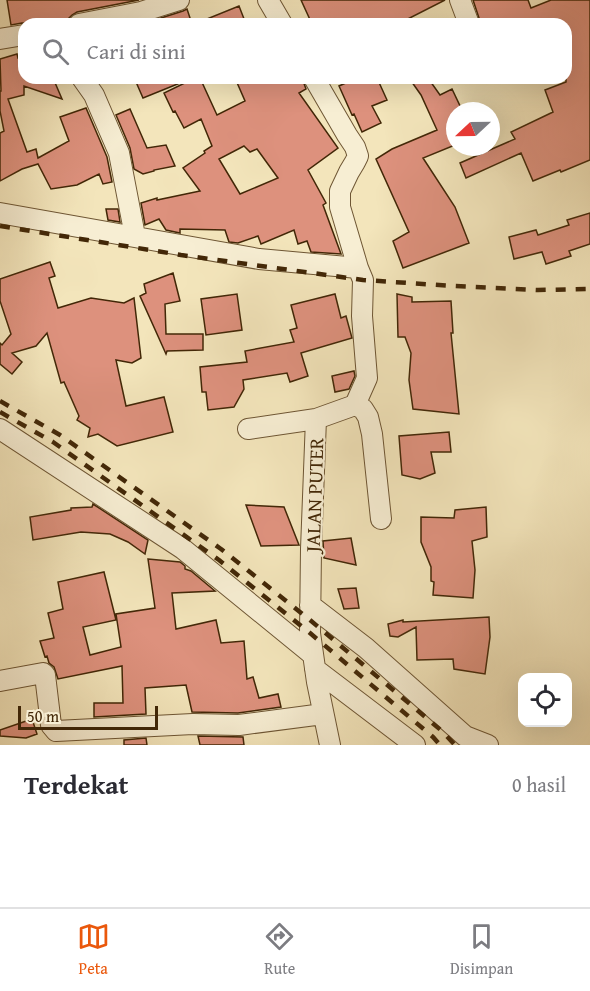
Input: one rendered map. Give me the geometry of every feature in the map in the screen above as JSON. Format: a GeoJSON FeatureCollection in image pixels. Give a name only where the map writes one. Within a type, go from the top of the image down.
{"type":"FeatureCollection","features":[{"type":"Feature","properties":{"kind":"street"},"geometry":{"type":"LineString","coordinates":[[110,18],[141,12],[179,0]]}},
{"type":"Feature","properties":{"kind":"street"},"geometry":{"type":"LineString","coordinates":[[268,0],[278,18]]}},
{"type":"Feature","properties":{"kind":"street"},"geometry":{"type":"LineString","coordinates":[[460,0],[467,18]]}},
{"type":"Feature","properties":{"kind":"street"},"geometry":{"type":"LineString","coordinates":[[0,39],[18,36]]}},
{"type":"Feature","properties":{"kind":"street"},"geometry":{"type":"LineString","coordinates":[[86,84],[94,95],[119,153],[135,236]]}},
{"type":"Feature","properties":{"kind":"street"},"geometry":{"type":"LineString","coordinates":[[317,84],[355,147],[357,156],[340,190],[340,207],[363,280],[362,316],[367,378],[355,405],[363,409],[370,425],[381,519]]}},
{"type":"Feature","properties":{"kind":"street"},"geometry":{"type":"LineString","coordinates":[[0,213],[259,259],[358,268]]}},
{"type":"Feature","properties":{"kind":"street","name":"JALAN PUTER"},"geometry":{"type":"LineString","coordinates":[[330,745],[310,633],[316,419],[355,405]]}},
{"type":"Feature","properties":{"kind":"street"},"geometry":{"type":"LineString","coordinates":[[248,429],[316,419]]}},
{"type":"Feature","properties":{"kind":"street"},"geometry":{"type":"LineString","coordinates":[[0,429],[183,549],[415,745]]}},
{"type":"Feature","properties":{"kind":"street"},"geometry":{"type":"LineString","coordinates":[[310,605],[366,648],[465,736],[488,745]]}},
{"type":"Feature","properties":{"kind":"street"},"geometry":{"type":"LineString","coordinates":[[1,678],[43,673],[51,725],[56,731],[193,724],[239,725],[323,714]]}},
{"type":"Feature","properties":{"kind":"building"},"geometry":{"type":"Polygon","coordinates":[[[7,0],[139,0],[77,12],[69,18],[18,18],[18,24],[11,25],[7,0]]]}},
{"type":"Feature","properties":{"kind":"building"},"geometry":{"type":"Polygon","coordinates":[[[301,0],[445,0],[410,18],[309,18],[301,0]]]}},
{"type":"Feature","properties":{"kind":"building"},"geometry":{"type":"Polygon","coordinates":[[[473,0],[528,0],[531,8],[551,0],[590,0],[590,160],[533,181],[521,153],[466,178],[460,163],[476,156],[500,156],[500,146],[515,139],[511,132],[553,112],[545,90],[561,84],[572,84],[572,18],[479,18],[473,0]]]}},
{"type":"Feature","properties":{"kind":"building"},"geometry":{"type":"Polygon","coordinates":[[[239,6],[244,18],[209,18],[239,6]]]}},
{"type":"Feature","properties":{"kind":"building"},"geometry":{"type":"Polygon","coordinates":[[[187,9],[190,18],[161,18],[187,9]]]}},
{"type":"Feature","properties":{"kind":"building"},"geometry":{"type":"Polygon","coordinates":[[[17,54],[18,84],[56,84],[62,99],[24,86],[24,95],[8,99],[27,152],[36,149],[38,158],[69,141],[60,117],[86,108],[107,157],[112,182],[103,184],[99,174],[77,185],[51,189],[38,164],[22,169],[0,181],[0,133],[4,131],[0,111],[0,59],[17,54]]]}},
{"type":"Feature","properties":{"kind":"building"},"geometry":{"type":"Polygon","coordinates":[[[137,84],[178,84],[143,98],[137,84]]]}},
{"type":"Feature","properties":{"kind":"building"},"geometry":{"type":"Polygon","coordinates":[[[183,84],[203,84],[217,115],[245,101],[238,84],[304,84],[306,89],[299,93],[338,148],[308,170],[326,203],[323,205],[341,254],[311,252],[307,241],[298,244],[294,230],[261,244],[258,236],[238,243],[229,242],[225,230],[180,229],[180,233],[166,230],[159,219],[145,225],[141,203],[200,191],[183,168],[212,146],[201,119],[184,128],[175,111],[173,112],[164,93],[183,84]],[[244,146],[219,159],[240,194],[278,178],[257,149],[250,152],[244,146]]]}},
{"type":"Feature","properties":{"kind":"building"},"geometry":{"type":"Polygon","coordinates":[[[380,84],[387,100],[372,106],[381,123],[362,132],[339,86],[380,84]]]}},
{"type":"Feature","properties":{"kind":"building"},"geometry":{"type":"Polygon","coordinates":[[[413,84],[432,84],[440,95],[452,89],[458,102],[446,102],[446,149],[423,158],[455,207],[469,243],[403,268],[393,241],[409,232],[376,159],[392,149],[437,130],[421,95],[413,84]]]}},
{"type":"Feature","properties":{"kind":"building"},"geometry":{"type":"Polygon","coordinates":[[[130,109],[147,148],[166,145],[175,166],[143,174],[134,169],[130,148],[116,115],[130,109]]]}},
{"type":"Feature","properties":{"kind":"building"},"geometry":{"type":"Polygon","coordinates":[[[106,209],[118,209],[120,222],[108,220],[106,209]]]}},
{"type":"Feature","properties":{"kind":"building"},"geometry":{"type":"Polygon","coordinates":[[[590,213],[590,244],[569,251],[571,256],[546,264],[542,252],[514,259],[509,237],[536,230],[538,235],[569,225],[567,220],[590,213]]]}},
{"type":"Feature","properties":{"kind":"building"},"geometry":{"type":"Polygon","coordinates":[[[50,262],[55,276],[49,278],[58,308],[91,298],[124,303],[134,298],[141,358],[132,363],[116,360],[126,406],[164,397],[173,432],[117,446],[98,434],[88,437],[90,428],[77,420],[79,416],[64,382],[61,383],[47,333],[36,346],[12,353],[22,362],[12,374],[0,364],[0,343],[2,345],[11,334],[0,301],[0,279],[50,262]]]}},
{"type":"Feature","properties":{"kind":"building"},"geometry":{"type":"Polygon","coordinates":[[[173,273],[180,301],[165,304],[166,334],[203,334],[203,350],[167,351],[166,354],[140,296],[146,293],[144,284],[173,273]]]}},
{"type":"Feature","properties":{"kind":"building"},"geometry":{"type":"Polygon","coordinates":[[[237,294],[242,330],[206,335],[201,299],[237,294]]]}},
{"type":"Feature","properties":{"kind":"building"},"geometry":{"type":"Polygon","coordinates":[[[335,294],[341,318],[346,316],[352,338],[301,353],[308,376],[290,382],[287,373],[243,380],[244,389],[234,407],[208,410],[206,392],[202,392],[200,367],[247,362],[245,351],[294,342],[290,330],[297,328],[291,305],[335,294]]]}},
{"type":"Feature","properties":{"kind":"building"},"geometry":{"type":"Polygon","coordinates":[[[397,294],[412,297],[412,302],[451,301],[453,333],[451,333],[459,414],[413,409],[409,380],[411,353],[405,337],[398,337],[397,294]]]}},
{"type":"Feature","properties":{"kind":"building"},"geometry":{"type":"Polygon","coordinates":[[[354,371],[355,376],[349,389],[335,392],[332,376],[354,371]]]}},
{"type":"Feature","properties":{"kind":"building"},"geometry":{"type":"Polygon","coordinates":[[[449,432],[451,452],[431,452],[435,473],[420,479],[402,475],[399,436],[449,432]]]}},
{"type":"Feature","properties":{"kind":"building"},"geometry":{"type":"Polygon","coordinates":[[[93,504],[148,540],[145,554],[128,542],[110,534],[81,532],[33,540],[30,517],[71,510],[71,508],[92,507],[93,504]]]}},
{"type":"Feature","properties":{"kind":"building"},"geometry":{"type":"Polygon","coordinates":[[[246,505],[284,507],[299,545],[261,546],[246,505]]]}},
{"type":"Feature","properties":{"kind":"building"},"geometry":{"type":"Polygon","coordinates":[[[486,507],[487,537],[472,541],[475,570],[473,598],[433,595],[434,582],[431,581],[431,567],[421,542],[421,517],[454,518],[455,510],[486,507]]]}},
{"type":"Feature","properties":{"kind":"building"},"geometry":{"type":"Polygon","coordinates":[[[351,538],[356,565],[324,558],[323,541],[351,538]]]}},
{"type":"Feature","properties":{"kind":"building"},"geometry":{"type":"Polygon","coordinates":[[[148,559],[180,562],[185,569],[191,571],[215,591],[172,593],[176,629],[216,620],[221,643],[244,641],[247,679],[253,677],[259,698],[278,694],[281,707],[238,713],[192,712],[186,685],[145,688],[146,714],[94,717],[94,703],[123,703],[122,666],[58,679],[54,667],[49,663],[47,656],[45,657],[40,641],[54,638],[48,613],[63,609],[58,582],[104,572],[116,620],[83,627],[90,655],[121,647],[116,614],[155,608],[148,559]]]}},
{"type":"Feature","properties":{"kind":"building"},"geometry":{"type":"Polygon","coordinates":[[[356,588],[359,608],[344,609],[338,589],[356,588]]]}},
{"type":"Feature","properties":{"kind":"building"},"geometry":{"type":"Polygon","coordinates":[[[489,617],[490,637],[485,674],[454,669],[453,659],[417,660],[416,627],[398,637],[390,636],[388,624],[403,620],[403,622],[489,617]]]}},
{"type":"Feature","properties":{"kind":"building"},"geometry":{"type":"Polygon","coordinates":[[[32,719],[37,734],[26,738],[0,736],[0,730],[32,719]]]}},
{"type":"Feature","properties":{"kind":"building"},"geometry":{"type":"Polygon","coordinates":[[[198,736],[243,737],[244,745],[200,745],[198,736]]]}},
{"type":"Feature","properties":{"kind":"building"},"geometry":{"type":"Polygon","coordinates":[[[146,738],[147,745],[124,745],[124,740],[146,738]]]}},
{"type":"Feature","properties":{"kind":"railway"},"geometry":{"type":"LineString","coordinates":[[0,226],[181,255],[363,280],[538,290],[590,289]]}},
{"type":"Feature","properties":{"kind":"railway"},"geometry":{"type":"LineString","coordinates":[[0,401],[60,435],[221,549],[310,620],[442,731],[455,745]]}},
{"type":"Feature","properties":{"kind":"railway"},"geometry":{"type":"LineString","coordinates":[[0,412],[53,442],[219,560],[310,633],[440,745]]}}]}
